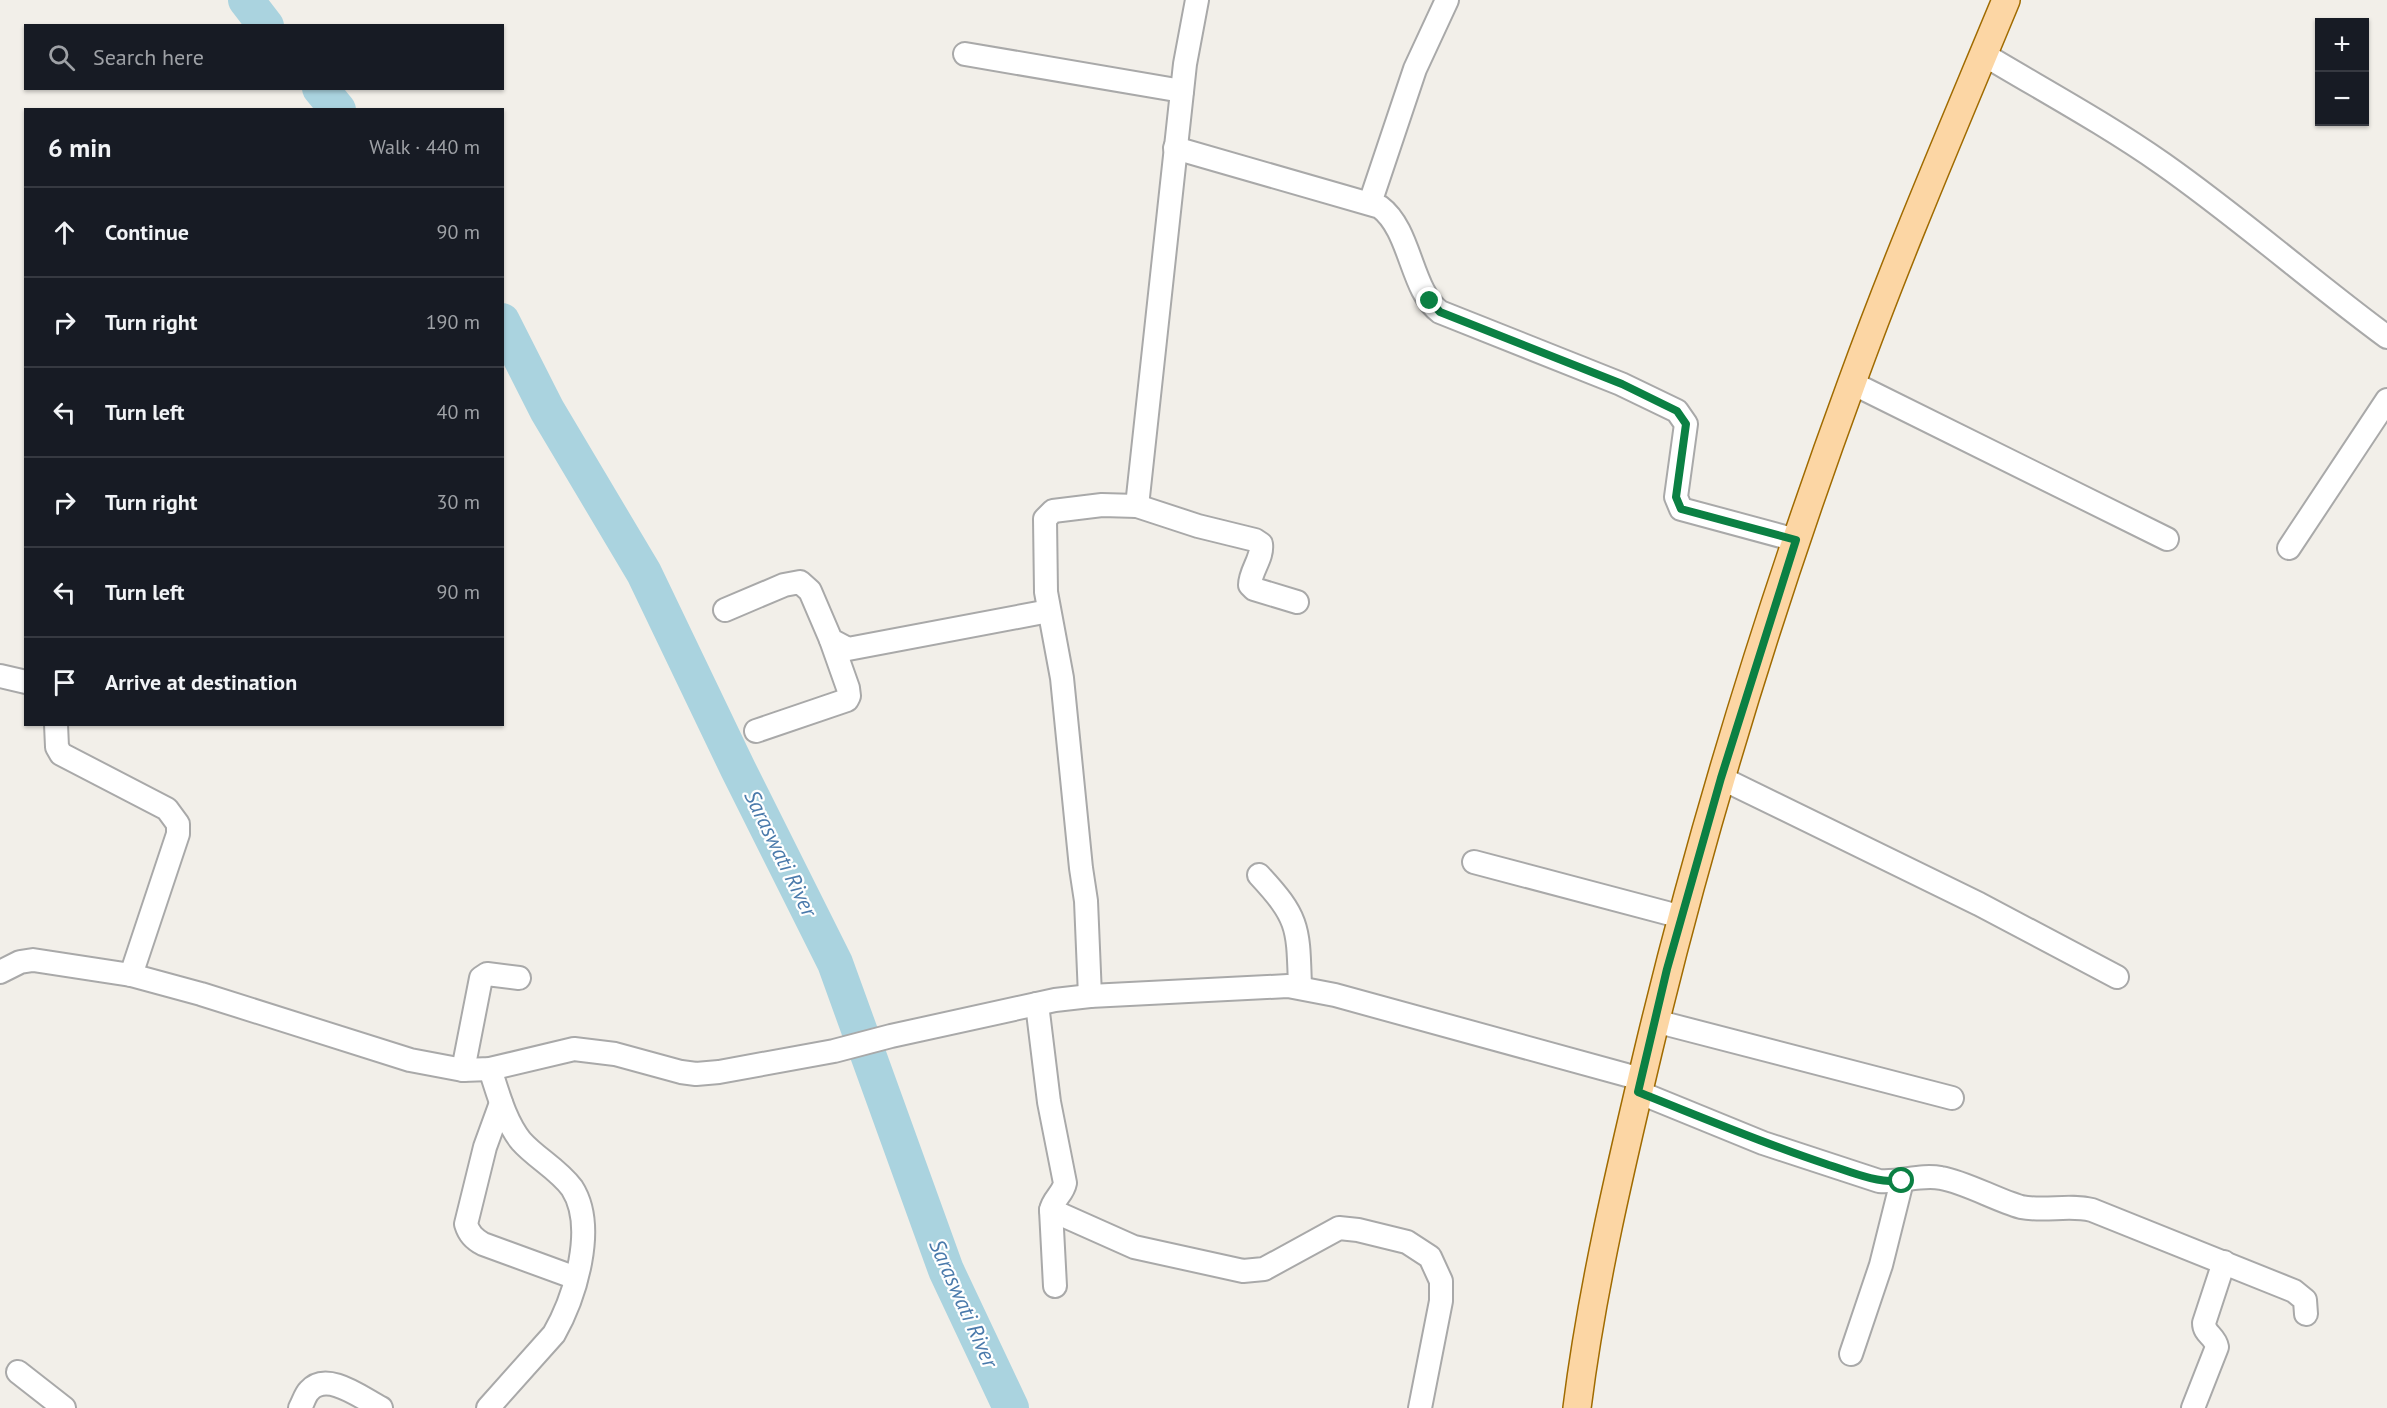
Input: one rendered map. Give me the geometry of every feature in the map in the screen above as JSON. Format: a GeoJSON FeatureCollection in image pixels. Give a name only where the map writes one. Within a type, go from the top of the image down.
{"type":"FeatureCollection","features":[{"type":"Feature","properties":{"kind":"main road"},"geometry":{"type":"LineString","coordinates":[[1577,1408],[1609,1218],[1655,1021],[1721,778],[1796,540],[1852,383],[2006,0]]}},
{"type":"Feature","properties":{"kind":"street"},"geometry":{"type":"LineString","coordinates":[[1137,506],[1175,148],[1197,0]]}},
{"type":"Feature","properties":{"kind":"street"},"geometry":{"type":"LineString","coordinates":[[1370,203],[1415,69],[1447,0]]}},
{"type":"Feature","properties":{"kind":"street"},"geometry":{"type":"LineString","coordinates":[[965,54],[1182,92]]}},
{"type":"Feature","properties":{"kind":"street"},"geometry":{"type":"LineString","coordinates":[[1983,54],[2161,163],[2210,198],[2299,270],[2383,325]]}},
{"type":"Feature","properties":{"kind":"street"},"geometry":{"type":"LineString","coordinates":[[1175,148],[1380,207],[1392,218],[1430,301],[1440,312],[1622,384],[1677,411],[1683,417],[1686,424],[1676,497],[1681,509],[1796,540]]}},
{"type":"Feature","properties":{"kind":"street"},"geometry":{"type":"LineString","coordinates":[[1852,383],[2167,539]]}},
{"type":"Feature","properties":{"kind":"street"},"geometry":{"type":"LineString","coordinates":[[2289,548],[2387,400]]}},
{"type":"Feature","properties":{"kind":"street"},"geometry":{"type":"LineString","coordinates":[[1090,996],[1086,901],[1062,678],[1049,611],[1045,565],[1045,519],[1048,513],[1102,505],[1137,506],[1198,526],[1255,540],[1261,544],[1262,549],[1250,578],[1250,585],[1254,589],[1297,602]]}},
{"type":"Feature","properties":{"kind":"street"},"geometry":{"type":"LineString","coordinates":[[725,610],[784,585],[800,582],[810,591],[831,640],[849,693],[847,700],[756,731]]}},
{"type":"Feature","properties":{"kind":"street"},"geometry":{"type":"LineString","coordinates":[[831,640],[848,649],[864,647],[1049,611]]}},
{"type":"Feature","properties":{"kind":"street"},"geometry":{"type":"LineString","coordinates":[[0,676],[24,682]]}},
{"type":"Feature","properties":{"kind":"street"},"geometry":{"type":"LineString","coordinates":[[56,726],[57,747],[61,754],[167,809],[178,824],[178,834],[131,975]]}},
{"type":"Feature","properties":{"kind":"street"},"geometry":{"type":"LineString","coordinates":[[1721,778],[1979,904],[2117,977]]}},
{"type":"Feature","properties":{"kind":"street"},"geometry":{"type":"LineString","coordinates":[[1474,862],[1682,917]]}},
{"type":"Feature","properties":{"kind":"street"},"geometry":{"type":"LineString","coordinates":[[1259,874],[1283,901],[1294,922],[1298,938],[1300,987]]}},
{"type":"Feature","properties":{"kind":"street"},"geometry":{"type":"LineString","coordinates":[[0,972],[20,962],[33,960],[131,975],[201,994],[410,1060],[463,1070],[490,1069],[574,1049],[615,1054],[696,1074],[719,1072],[834,1051],[1037,1004],[1090,996],[1300,987],[1640,1086],[1763,1143],[1879,1181],[1943,1178],[2008,1203],[2035,1210],[2073,1206],[2084,1208],[2224,1262],[2299,1294],[2305,1300],[2306,1314]]}},
{"type":"Feature","properties":{"kind":"street"},"geometry":{"type":"LineString","coordinates":[[463,1070],[481,978],[487,974],[519,978]]}},
{"type":"Feature","properties":{"kind":"street"},"geometry":{"type":"LineString","coordinates":[[1037,1004],[1049,1102],[1065,1183],[1062,1192],[1054,1199],[1051,1210],[1055,1287]]}},
{"type":"Feature","properties":{"kind":"street"},"geometry":{"type":"LineString","coordinates":[[1655,1021],[1952,1098]]}},
{"type":"Feature","properties":{"kind":"street"},"geometry":{"type":"LineString","coordinates":[[488,1408],[554,1334],[567,1306],[583,1244],[579,1201],[571,1187],[522,1141],[501,1103],[490,1069]]}},
{"type":"Feature","properties":{"kind":"street"},"geometry":{"type":"LineString","coordinates":[[501,1103],[478,1172],[466,1224],[468,1231],[474,1239],[483,1244],[576,1278]]}},
{"type":"Feature","properties":{"kind":"street"},"geometry":{"type":"LineString","coordinates":[[1851,1354],[1881,1265],[1902,1181]]}},
{"type":"Feature","properties":{"kind":"street"},"geometry":{"type":"LineString","coordinates":[[1051,1210],[1134,1247],[1243,1271],[1264,1269],[1339,1228],[1358,1230],[1407,1242],[1430,1257],[1441,1281],[1441,1301],[1419,1408]]}},
{"type":"Feature","properties":{"kind":"street"},"geometry":{"type":"LineString","coordinates":[[2193,1408],[2217,1347],[2214,1338],[2204,1328],[2204,1323],[2224,1262]]}},
{"type":"Feature","properties":{"kind":"street"},"geometry":{"type":"LineString","coordinates":[[18,1372],[64,1408]]}},
{"type":"Feature","properties":{"kind":"street"},"geometry":{"type":"LineString","coordinates":[[300,1408],[308,1392],[326,1383],[336,1385],[381,1408]]}},
{"type":"Feature","properties":{"kind":"waterway","name":"Saraswati River"},"geometry":{"type":"LineString","coordinates":[[246,0],[264,24]]}},
{"type":"Feature","properties":{"kind":"waterway","name":"Saraswati River"},"geometry":{"type":"LineString","coordinates":[[322,90],[336,108]]}},
{"type":"Feature","properties":{"kind":"waterway","name":"Saraswati River"},"geometry":{"type":"LineString","coordinates":[[504,325],[547,410],[644,573],[835,963],[946,1270],[1011,1408]]}},
{"type":"Feature","properties":{"kind":"route"},"geometry":{"type":"LineString","coordinates":[[1430,301],[1433,307],[1440,312],[1622,384],[1677,411],[1686,424],[1676,497],[1681,509],[1796,540],[1721,778],[1667,969],[1638,1092],[1763,1143],[1879,1181],[1902,1181]]}}]}
